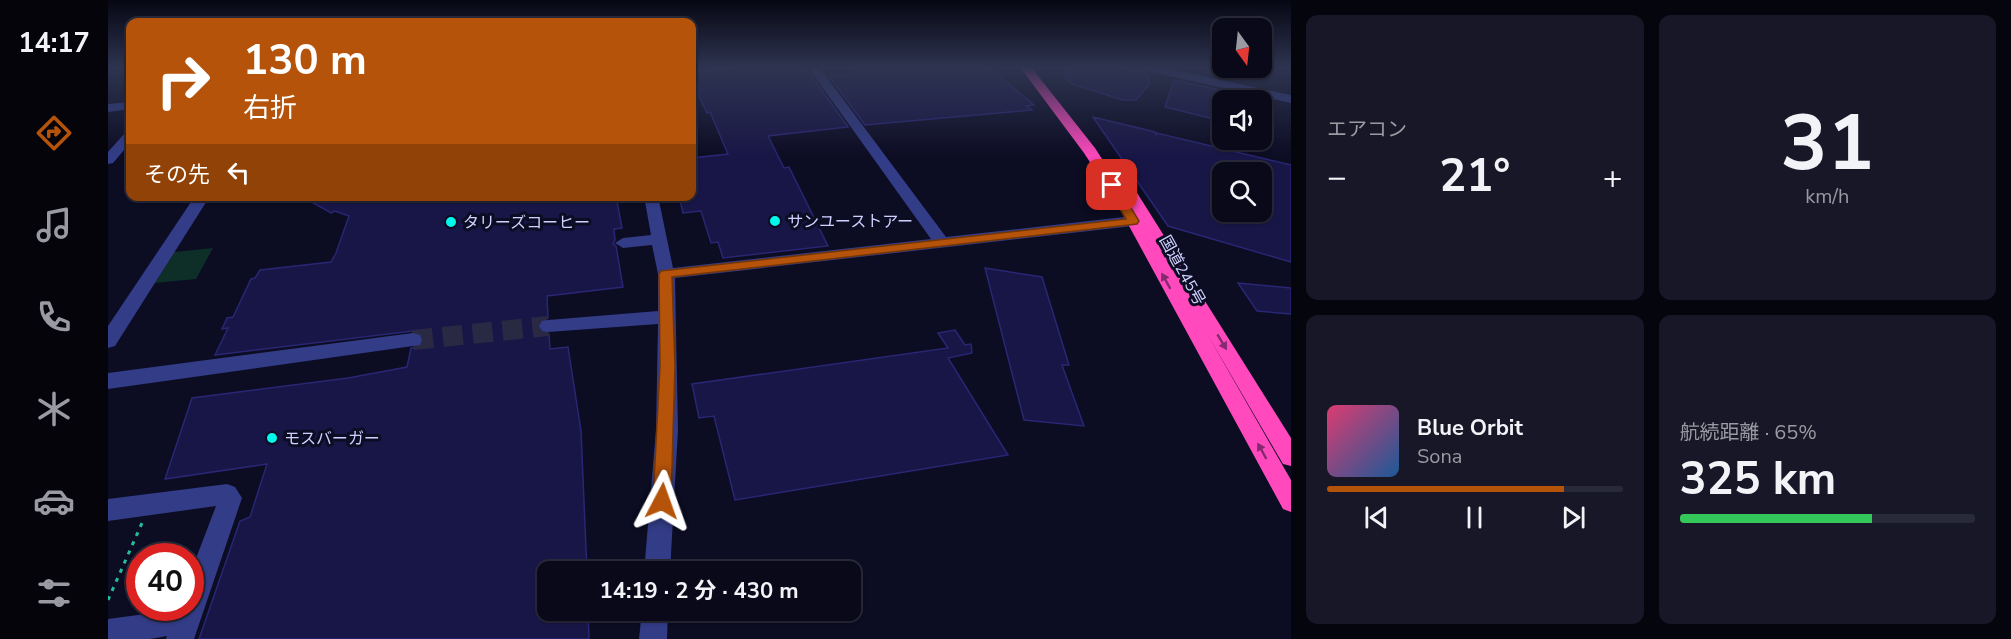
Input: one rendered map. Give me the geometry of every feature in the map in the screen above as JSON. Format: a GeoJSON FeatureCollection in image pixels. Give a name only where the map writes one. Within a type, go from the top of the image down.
{"type":"FeatureCollection","features":[{"type":"Feature","properties":{"kind":"highway","name":"国道245号"},"geometry":{"type":"LineString","coordinates":[[1048,97],[1090,151],[1133,221],[1291,502]]}},
{"type":"Feature","properties":{"kind":"highway","name":"国道245号"},"geometry":{"type":"LineString","coordinates":[[1061,97],[1084,125],[1149,221],[1291,457]]}},
{"type":"Feature","properties":{"kind":"street"},"geometry":{"type":"LineString","coordinates":[[835,97],[941,242]]}},
{"type":"Feature","properties":{"kind":"street"},"geometry":{"type":"LineString","coordinates":[[108,108],[126,106]]}},
{"type":"Feature","properties":{"kind":"street"},"geometry":{"type":"LineString","coordinates":[[108,160],[126,144]]}},
{"type":"Feature","properties":{"kind":"street"},"geometry":{"type":"LineString","coordinates":[[108,341],[200,201]]}},
{"type":"Feature","properties":{"kind":"street"},"geometry":{"type":"LineString","coordinates":[[652,201],[666,274],[667,317],[667,430],[658,561]]}},
{"type":"Feature","properties":{"kind":"street"},"geometry":{"type":"LineString","coordinates":[[666,274],[1133,221]]}},
{"type":"Feature","properties":{"kind":"street"},"geometry":{"type":"LineString","coordinates":[[623,243],[660,239]]}},
{"type":"Feature","properties":{"kind":"street"},"geometry":{"type":"LineString","coordinates":[[548,326],[667,317]]}},
{"type":"Feature","properties":{"kind":"street"},"geometry":{"type":"LineString","coordinates":[[108,381],[413,340]]}},
{"type":"Feature","properties":{"kind":"street"},"geometry":{"type":"LineString","coordinates":[[108,510],[209,495],[227,494],[230,498],[183,629],[108,632]]}},
{"type":"Feature","properties":{"kind":"street"},"geometry":{"type":"LineString","coordinates":[[653,639],[654,621]]}},
{"type":"Feature","properties":{"kind":"path"},"geometry":{"type":"LineString","coordinates":[[108,600],[151,504]]}},
{"type":"Feature","properties":{"kind":"green space"},"geometry":{"type":"Polygon","coordinates":[[[213,248],[196,279],[155,283],[174,252],[213,248]]]}},
{"type":"Feature","properties":{"kind":"building"},"geometry":{"type":"Polygon","coordinates":[[[699,97],[826,97],[848,127],[768,136],[784,168],[789,167],[828,246],[723,258],[718,242],[711,243],[701,211],[683,213],[680,201],[696,201],[696,158],[728,154],[710,112],[707,113],[699,97]]]}},
{"type":"Feature","properties":{"kind":"building"},"geometry":{"type":"Polygon","coordinates":[[[844,97],[1024,97],[1034,105],[1026,106],[1032,110],[865,125],[844,97]]]}},
{"type":"Feature","properties":{"kind":"building"},"geometry":{"type":"Polygon","coordinates":[[[1113,97],[1139,97],[1136,100],[1113,97]]]}},
{"type":"Feature","properties":{"kind":"building"},"geometry":{"type":"Polygon","coordinates":[[[1168,97],[1212,97],[1212,119],[1165,107],[1168,97]]]}},
{"type":"Feature","properties":{"kind":"building"},"geometry":{"type":"Polygon","coordinates":[[[1093,117],[1155,132],[1156,135],[1157,133],[1212,146],[1212,150],[1228,150],[1291,165],[1291,262],[1168,226],[1093,117]]]}},
{"type":"Feature","properties":{"kind":"building"},"geometry":{"type":"Polygon","coordinates":[[[310,201],[617,201],[622,228],[614,229],[613,244],[616,246],[623,287],[547,296],[548,318],[542,319],[537,325],[540,332],[549,334],[550,349],[568,347],[581,431],[587,561],[537,561],[537,621],[588,621],[589,639],[199,639],[240,521],[250,517],[267,464],[165,479],[192,398],[348,378],[407,367],[411,348],[420,347],[424,341],[421,333],[413,331],[215,355],[228,328],[222,329],[227,318],[233,317],[251,279],[255,278],[260,270],[331,262],[349,216],[335,211],[331,213],[310,201]]]}},
{"type":"Feature","properties":{"kind":"building"},"geometry":{"type":"Polygon","coordinates":[[[985,268],[1042,277],[1069,365],[1062,365],[1084,426],[1024,420],[985,268]]]}},
{"type":"Feature","properties":{"kind":"building"},"geometry":{"type":"Polygon","coordinates":[[[1238,283],[1291,288],[1291,314],[1257,311],[1238,283]]]}},
{"type":"Feature","properties":{"kind":"building"},"geometry":{"type":"Polygon","coordinates":[[[955,330],[965,345],[971,344],[972,353],[948,358],[1008,455],[735,500],[714,416],[699,418],[692,384],[948,348],[938,333],[955,330]]]}},
{"type":"Feature","properties":{"kind":"tunnel"},"geometry":{"type":"LineString","coordinates":[[413,340],[548,326]]}},
{"type":"Feature","properties":{"kind":"place","name":"サンユーストアー"},"geometry":{"type":"Point","coordinates":[775,221]}},
{"type":"Feature","properties":{"kind":"place","name":"タリーズコーヒー"},"geometry":{"type":"Point","coordinates":[451,222]}},
{"type":"Feature","properties":{"kind":"place","name":"モスバーガー"},"geometry":{"type":"Point","coordinates":[272,438]}},
{"type":"Feature","properties":{"kind":"route"},"geometry":{"type":"LineString","coordinates":[[662,501],[667,430],[666,274],[1133,221],[1112,185]]}}]}
